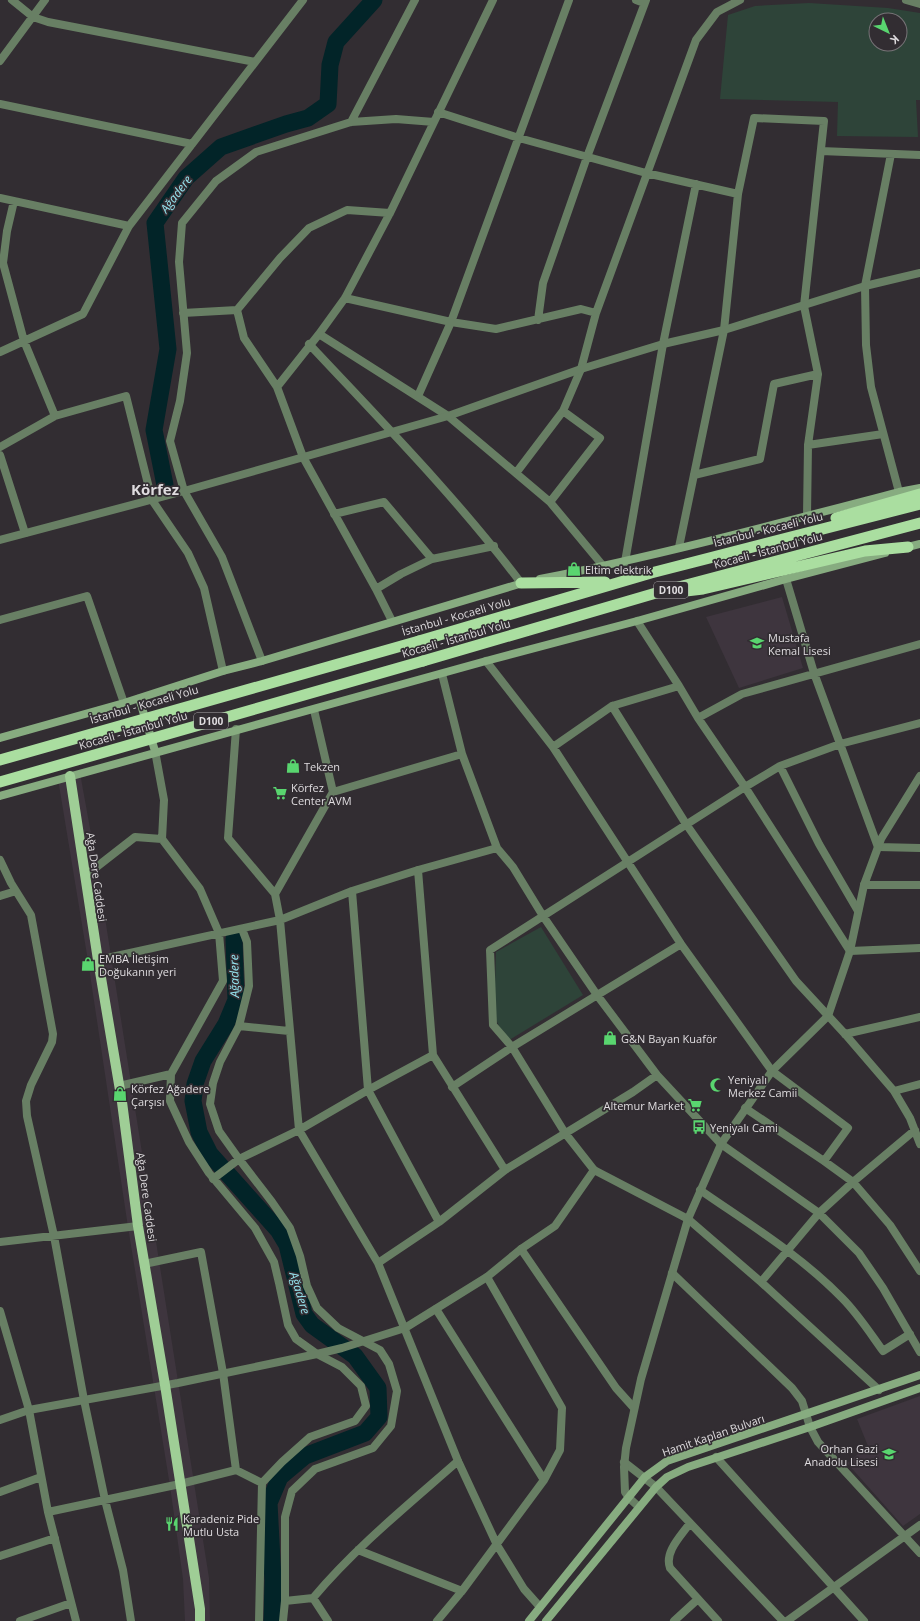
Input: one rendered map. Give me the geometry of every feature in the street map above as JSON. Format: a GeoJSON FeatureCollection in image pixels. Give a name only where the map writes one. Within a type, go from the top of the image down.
{"type":"FeatureCollection","features":[{"type":"Feature","properties":{"kind":"highway"},"geometry":{"type":"LineString","coordinates":[[700,560],[771,536],[920,494]]}},
{"type":"Feature","properties":{"kind":"highway","name":"İstanbul - Kocaeli Yolu"},"geometry":{"type":"LineString","coordinates":[[0,760],[419,641],[620,582],[920,504]]}},
{"type":"Feature","properties":{"kind":"highway","name":"Kocaeli - İstanbul Yolu"},"geometry":{"type":"LineString","coordinates":[[0,782],[648,596],[920,523]]}},
{"type":"Feature","properties":{"kind":"highway"},"geometry":{"type":"LineString","coordinates":[[648,596],[703,589],[865,551],[908,547]]}},
{"type":"Feature","properties":{"kind":"highway"},"geometry":{"type":"LineString","coordinates":[[521,583],[620,582]]}},
{"type":"Feature","properties":{"kind":"main road"},"geometry":{"type":"LineString","coordinates":[[0,738],[124,703],[223,671],[262,661],[521,583],[625,562],[899,492],[920,488]]}},
{"type":"Feature","properties":{"kind":"main road"},"geometry":{"type":"LineString","coordinates":[[0,796],[156,751],[236,729],[314,710],[486,661],[637,621],[786,578],[920,544]]}},
{"type":"Feature","properties":{"kind":"main road"},"geometry":{"type":"LineString","coordinates":[[139,698],[156,751]]}},
{"type":"Feature","properties":{"kind":"main road","name":"Ağa Dere Caddesi"},"geometry":{"type":"LineString","coordinates":[[70,776],[98,960],[120,1086],[138,1226],[165,1385],[200,1609],[200,1621]]}},
{"type":"Feature","properties":{"kind":"main road","name":"Hamit Kaplan Bulvarı"},"geometry":{"type":"LineString","coordinates":[[529,1621],[645,1477],[662,1464],[677,1456],[879,1390],[920,1375]]}},
{"type":"Feature","properties":{"kind":"main road","name":"Hamit Kaplan Bulvarı"},"geometry":{"type":"LineString","coordinates":[[546,1621],[656,1487],[677,1471],[810,1427],[920,1388]]}},
{"type":"Feature","properties":{"kind":"street"},"geometry":{"type":"LineString","coordinates":[[12,0],[33,17],[48,22],[255,62]]}},
{"type":"Feature","properties":{"kind":"street"},"geometry":{"type":"LineString","coordinates":[[0,61],[46,0]]}},
{"type":"Feature","properties":{"kind":"street"},"geometry":{"type":"LineString","coordinates":[[0,352],[83,314],[129,226],[303,0]]}},
{"type":"Feature","properties":{"kind":"street"},"geometry":{"type":"LineString","coordinates":[[351,122],[415,0]]}},
{"type":"Feature","properties":{"kind":"street"},"geometry":{"type":"LineString","coordinates":[[277,387],[346,298],[390,213],[493,0]]}},
{"type":"Feature","properties":{"kind":"street"},"geometry":{"type":"LineString","coordinates":[[418,396],[451,322],[569,0]]}},
{"type":"Feature","properties":{"kind":"street"},"geometry":{"type":"LineString","coordinates":[[538,320],[543,283],[587,157],[645,2],[636,0]]}},
{"type":"Feature","properties":{"kind":"street"},"geometry":{"type":"LineString","coordinates":[[516,473],[563,411],[581,370],[596,312],[696,40],[717,12],[740,0]]}},
{"type":"Feature","properties":{"kind":"street"},"geometry":{"type":"LineString","coordinates":[[906,0],[920,4]]}},
{"type":"Feature","properties":{"kind":"street"},"geometry":{"type":"LineString","coordinates":[[0,104],[192,144]]}},
{"type":"Feature","properties":{"kind":"street"},"geometry":{"type":"LineString","coordinates":[[438,112],[519,138],[587,157],[646,173],[738,194]]}},
{"type":"Feature","properties":{"kind":"street"},"geometry":{"type":"LineString","coordinates":[[679,548],[724,330],[738,194],[754,118],[824,121],[804,306],[818,374],[808,445],[807,516]]}},
{"type":"Feature","properties":{"kind":"street"},"geometry":{"type":"LineString","coordinates":[[262,661],[222,557],[184,491],[170,441],[180,401],[187,353],[179,262],[182,223],[216,181],[256,152],[351,122],[396,119],[434,122]]}},
{"type":"Feature","properties":{"kind":"street"},"geometry":{"type":"LineString","coordinates":[[821,151],[920,155]]}},
{"type":"Feature","properties":{"kind":"street"},"geometry":{"type":"LineString","coordinates":[[891,154],[865,286],[866,345],[871,387],[899,492]]}},
{"type":"Feature","properties":{"kind":"street"},"geometry":{"type":"LineString","coordinates":[[625,562],[663,344],[696,184]]}},
{"type":"Feature","properties":{"kind":"street"},"geometry":{"type":"LineString","coordinates":[[0,198],[129,226]]}},
{"type":"Feature","properties":{"kind":"street"},"geometry":{"type":"LineString","coordinates":[[14,202],[4,232],[3,263],[24,341],[55,416]]}},
{"type":"Feature","properties":{"kind":"street"},"geometry":{"type":"LineString","coordinates":[[184,313],[237,310],[280,258],[309,228],[347,210],[390,213]]}},
{"type":"Feature","properties":{"kind":"street"},"geometry":{"type":"LineString","coordinates":[[0,540],[152,500],[448,416],[581,370],[663,344],[724,330],[865,286],[920,273]]}},
{"type":"Feature","properties":{"kind":"street"},"geometry":{"type":"LineString","coordinates":[[346,298],[451,322],[496,329],[581,309],[596,312]]}},
{"type":"Feature","properties":{"kind":"street"},"geometry":{"type":"LineString","coordinates":[[237,310],[244,338],[277,387],[303,457],[376,589],[392,621]]}},
{"type":"Feature","properties":{"kind":"street"},"geometry":{"type":"LineString","coordinates":[[319,334],[448,416],[550,502],[604,567]]}},
{"type":"Feature","properties":{"kind":"street"},"geometry":{"type":"LineString","coordinates":[[309,344],[494,546],[521,583]]}},
{"type":"Feature","properties":{"kind":"street"},"geometry":{"type":"LineString","coordinates":[[694,475],[760,459],[774,384],[818,374]]}},
{"type":"Feature","properties":{"kind":"street"},"geometry":{"type":"LineString","coordinates":[[0,447],[55,416],[126,396],[152,500],[188,553],[204,588],[223,671]]}},
{"type":"Feature","properties":{"kind":"street"},"geometry":{"type":"LineString","coordinates":[[550,502],[600,438],[563,411]]}},
{"type":"Feature","properties":{"kind":"street"},"geometry":{"type":"LineString","coordinates":[[808,445],[883,434]]}},
{"type":"Feature","properties":{"kind":"street"},"geometry":{"type":"LineString","coordinates":[[0,455],[26,533]]}},
{"type":"Feature","properties":{"kind":"street"},"geometry":{"type":"LineString","coordinates":[[334,514],[384,502],[432,559]]}},
{"type":"Feature","properties":{"kind":"street"},"geometry":{"type":"LineString","coordinates":[[376,589],[401,574],[432,559],[494,546]]}},
{"type":"Feature","properties":{"kind":"street"},"geometry":{"type":"LineString","coordinates":[[786,578],[814,673],[878,847]]}},
{"type":"Feature","properties":{"kind":"street"},"geometry":{"type":"LineString","coordinates":[[0,620],[87,596],[124,703]]}},
{"type":"Feature","properties":{"kind":"street"},"geometry":{"type":"LineString","coordinates":[[637,621],[698,718],[745,787],[850,951]]}},
{"type":"Feature","properties":{"kind":"street"},"geometry":{"type":"LineString","coordinates":[[698,718],[742,694],[920,644]]}},
{"type":"Feature","properties":{"kind":"street"},"geometry":{"type":"LineString","coordinates":[[486,661],[553,747],[681,944],[772,1071],[848,1128],[824,1161]]}},
{"type":"Feature","properties":{"kind":"street"},"geometry":{"type":"LineString","coordinates":[[442,674],[462,754],[497,848],[513,867],[543,916],[597,995],[657,1075],[721,1144],[819,1213],[848,1241],[868,1265],[883,1288],[920,1352]]}},
{"type":"Feature","properties":{"kind":"street"},"geometry":{"type":"LineString","coordinates":[[553,747],[612,706],[679,686]]}},
{"type":"Feature","properties":{"kind":"street"},"geometry":{"type":"LineString","coordinates":[[612,706],[686,824],[796,981],[845,1034],[894,1091],[903,1104],[920,1144]]}},
{"type":"Feature","properties":{"kind":"street"},"geometry":{"type":"LineString","coordinates":[[275,894],[333,792],[314,710]]}},
{"type":"Feature","properties":{"kind":"street"},"geometry":{"type":"LineString","coordinates":[[879,1390],[761,1282],[688,1219],[594,1170],[565,1133],[512,1047],[493,1025],[490,950],[686,824],[780,766],[840,744],[920,723]]}},
{"type":"Feature","properties":{"kind":"street"},"geometry":{"type":"LineString","coordinates":[[236,729],[228,838],[275,894],[280,920],[299,1130],[378,1263],[458,1461],[497,1545],[524,1589],[540,1607]]}},
{"type":"Feature","properties":{"kind":"street"},"geometry":{"type":"LineString","coordinates":[[156,751],[164,800],[162,839],[200,890],[219,933],[222,980],[171,1074],[170,1101],[189,1142],[214,1178],[255,1228],[274,1262],[288,1325],[296,1340],[342,1368],[361,1386],[366,1406],[355,1421],[310,1437],[282,1462],[262,1483],[259,1621]]}},
{"type":"Feature","properties":{"kind":"street"},"geometry":{"type":"LineString","coordinates":[[333,792],[462,754]]}},
{"type":"Feature","properties":{"kind":"street"},"geometry":{"type":"LineString","coordinates":[[780,766],[819,844],[858,911]]}},
{"type":"Feature","properties":{"kind":"street"},"geometry":{"type":"LineString","coordinates":[[639,1507],[625,1492],[624,1462],[634,1408],[688,1219],[721,1144],[745,1108],[772,1071],[828,1016],[850,951],[864,886],[881,838],[920,776]]}},
{"type":"Feature","properties":{"kind":"street"},"geometry":{"type":"LineString","coordinates":[[86,876],[135,837],[162,839]]}},
{"type":"Feature","properties":{"kind":"street"},"geometry":{"type":"LineString","coordinates":[[878,847],[920,848]]}},
{"type":"Feature","properties":{"kind":"street"},"geometry":{"type":"LineString","coordinates":[[98,960],[280,920],[352,891],[418,870],[497,848]]}},
{"type":"Feature","properties":{"kind":"street"},"geometry":{"type":"LineString","coordinates":[[0,860],[16,891],[31,915],[53,1034],[52,1042],[26,1101],[27,1116],[54,1236],[84,1400],[105,1500],[123,1570],[132,1621]]}},
{"type":"Feature","properties":{"kind":"street"},"geometry":{"type":"LineString","coordinates":[[418,870],[433,1055],[505,1170]]}},
{"type":"Feature","properties":{"kind":"street"},"geometry":{"type":"LineString","coordinates":[[864,886],[920,885]]}},
{"type":"Feature","properties":{"kind":"street"},"geometry":{"type":"LineString","coordinates":[[0,896],[16,891]]}},
{"type":"Feature","properties":{"kind":"street"},"geometry":{"type":"LineString","coordinates":[[352,891],[368,1090],[439,1222]]}},
{"type":"Feature","properties":{"kind":"street"},"geometry":{"type":"LineString","coordinates":[[242,929],[247,942],[249,986],[239,1026],[220,1062],[213,1083],[210,1104],[219,1131],[238,1159],[272,1202],[290,1228],[300,1256],[307,1286],[317,1308],[338,1328],[380,1350],[389,1364],[396,1391],[391,1426],[372,1448],[315,1469],[292,1490],[285,1517],[285,1601],[283,1621]]}},
{"type":"Feature","properties":{"kind":"street"},"geometry":{"type":"LineString","coordinates":[[452,1087],[512,1047],[681,944]]}},
{"type":"Feature","properties":{"kind":"street"},"geometry":{"type":"LineString","coordinates":[[850,951],[920,948]]}},
{"type":"Feature","properties":{"kind":"street"},"geometry":{"type":"LineString","coordinates":[[845,1034],[920,1017]]}},
{"type":"Feature","properties":{"kind":"street"},"geometry":{"type":"LineString","coordinates":[[239,1026],[289,1031]]}},
{"type":"Feature","properties":{"kind":"street"},"geometry":{"type":"LineString","coordinates":[[214,1178],[238,1159],[299,1130],[368,1090],[433,1055]]}},
{"type":"Feature","properties":{"kind":"street"},"geometry":{"type":"LineString","coordinates":[[120,1086],[171,1074]]}},
{"type":"Feature","properties":{"kind":"street"},"geometry":{"type":"LineString","coordinates":[[378,1263],[439,1222],[505,1170],[633,1092],[657,1075]]}},
{"type":"Feature","properties":{"kind":"street"},"geometry":{"type":"LineString","coordinates":[[894,1091],[920,1084]]}},
{"type":"Feature","properties":{"kind":"street"},"geometry":{"type":"LineString","coordinates":[[745,1108],[824,1161],[852,1182],[890,1225],[920,1271]]}},
{"type":"Feature","properties":{"kind":"street"},"geometry":{"type":"LineString","coordinates":[[761,1282],[819,1213],[852,1182],[915,1130]]}},
{"type":"Feature","properties":{"kind":"street"},"geometry":{"type":"LineString","coordinates":[[0,1420],[29,1410],[165,1385],[317,1354],[405,1328],[487,1277],[521,1249],[555,1226],[594,1170]]}},
{"type":"Feature","properties":{"kind":"street"},"geometry":{"type":"LineString","coordinates":[[700,1190],[788,1250],[842,1298],[864,1323],[884,1351],[910,1334]]}},
{"type":"Feature","properties":{"kind":"street"},"geometry":{"type":"LineString","coordinates":[[0,1242],[138,1226]]}},
{"type":"Feature","properties":{"kind":"street"},"geometry":{"type":"LineString","coordinates":[[521,1249],[616,1388],[634,1408]]}},
{"type":"Feature","properties":{"kind":"street"},"geometry":{"type":"LineString","coordinates":[[144,1264],[201,1252],[222,1373],[236,1470]]}},
{"type":"Feature","properties":{"kind":"street"},"geometry":{"type":"LineString","coordinates":[[672,1274],[786,1381],[802,1401],[810,1427],[818,1442],[920,1553]]}},
{"type":"Feature","properties":{"kind":"street"},"geometry":{"type":"LineString","coordinates":[[438,1621],[462,1592],[544,1480],[560,1450],[562,1408],[487,1277]]}},
{"type":"Feature","properties":{"kind":"street"},"geometry":{"type":"LineString","coordinates":[[436,1309],[544,1480]]}},
{"type":"Feature","properties":{"kind":"street"},"geometry":{"type":"LineString","coordinates":[[0,1310],[29,1410],[48,1512],[70,1603],[76,1621]]}},
{"type":"Feature","properties":{"kind":"street"},"geometry":{"type":"LineString","coordinates":[[716,1457],[864,1621]]}},
{"type":"Feature","properties":{"kind":"street"},"geometry":{"type":"LineString","coordinates":[[285,1601],[313,1598],[329,1579],[358,1550],[458,1461]]}},
{"type":"Feature","properties":{"kind":"street"},"geometry":{"type":"LineString","coordinates":[[624,1462],[656,1487],[783,1621]]}},
{"type":"Feature","properties":{"kind":"street"},"geometry":{"type":"LineString","coordinates":[[48,1512],[180,1484],[236,1470],[262,1483]]}},
{"type":"Feature","properties":{"kind":"street"},"geometry":{"type":"LineString","coordinates":[[0,1492],[42,1477]]}},
{"type":"Feature","properties":{"kind":"street"},"geometry":{"type":"LineString","coordinates":[[690,1523],[671,1550],[668,1557],[668,1562],[670,1568],[718,1621]]}},
{"type":"Feature","properties":{"kind":"street"},"geometry":{"type":"LineString","coordinates":[[787,1621],[920,1525]]}},
{"type":"Feature","properties":{"kind":"street"},"geometry":{"type":"LineString","coordinates":[[0,1556],[55,1538]]}},
{"type":"Feature","properties":{"kind":"street"},"geometry":{"type":"LineString","coordinates":[[358,1550],[462,1592]]}},
{"type":"Feature","properties":{"kind":"street"},"geometry":{"type":"LineString","coordinates":[[313,1598],[328,1621]]}},
{"type":"Feature","properties":{"kind":"street"},"geometry":{"type":"LineString","coordinates":[[674,1621],[698,1599]]}},
{"type":"Feature","properties":{"kind":"street"},"geometry":{"type":"LineString","coordinates":[[20,1621],[70,1603]]}},
{"type":"Feature","properties":{"kind":"shaded area","name":"Mustafa Kemal Lisesi"},"geometry":{"type":"Polygon","coordinates":[[[782,597],[803,668],[739,688],[706,617],[782,597]]]}},
{"type":"Feature","properties":{"kind":"shaded area","name":"Körfez Ağadere Çarşısı"},"geometry":{"type":"Polygon","coordinates":[[[80,773],[97,867],[209,1578],[210,1621],[185,1621],[183,1579],[170,1486],[58,779],[80,773]]]}},
{"type":"Feature","properties":{"kind":"shaded area","name":"Orhan Gazi Anadolu Lisesi"},"geometry":{"type":"Polygon","coordinates":[[[920,1396],[920,1514],[903,1526],[847,1463],[868,1446],[857,1419],[920,1396]]]}},
{"type":"Feature","properties":{"kind":"green space"},"geometry":{"type":"Polygon","coordinates":[[[809,3],[888,8],[920,13],[920,100],[916,100],[918,137],[837,136],[838,102],[720,99],[728,15],[755,6],[809,3]]]}},
{"type":"Feature","properties":{"kind":"green space"},"geometry":{"type":"Polygon","coordinates":[[[541,927],[583,995],[506,1042],[494,1015],[496,952],[541,927]]]}},
{"type":"Feature","properties":{"kind":"waterway","name":"Ağadere"},"geometry":{"type":"LineString","coordinates":[[165,485],[154,430],[168,349],[155,223],[186,178],[221,147],[286,124],[308,118],[328,104],[330,65],[336,42],[374,0]]}},
{"type":"Feature","properties":{"kind":"waterway","name":"Ağadere"},"geometry":{"type":"LineString","coordinates":[[234,939],[236,1000],[226,1024],[203,1061],[195,1084],[193,1101],[199,1132],[210,1154],[278,1230],[287,1245],[304,1314],[312,1325],[355,1356],[378,1388],[379,1417],[365,1433],[305,1456],[280,1477],[269,1503],[273,1580],[272,1621]]}},
{"type":"Feature","properties":{"kind":"place","name":"Eltim elektrik"},"geometry":{"type":"Point","coordinates":[574,569]}},
{"type":"Feature","properties":{"kind":"place","name":"Mustafa Kemal Lisesi"},"geometry":{"type":"Point","coordinates":[757,643]}},
{"type":"Feature","properties":{"kind":"place","name":"Tekzen"},"geometry":{"type":"Point","coordinates":[293,766]}},
{"type":"Feature","properties":{"kind":"place","name":"Körfez Center AVM"},"geometry":{"type":"Point","coordinates":[280,793]}},
{"type":"Feature","properties":{"kind":"place","name":"EMBA İletişim Doğukanın yeri"},"geometry":{"type":"Point","coordinates":[88,964]}},
{"type":"Feature","properties":{"kind":"place","name":"G&N Bayan Kuaför"},"geometry":{"type":"Point","coordinates":[610,1038]}},
{"type":"Feature","properties":{"kind":"place","name":"Yeniyalı Merkez Camii"},"geometry":{"type":"Point","coordinates":[717,1085]}},
{"type":"Feature","properties":{"kind":"place","name":"Körfez Ağadere Çarşısı"},"geometry":{"type":"Point","coordinates":[120,1094]}},
{"type":"Feature","properties":{"kind":"place","name":"Altemur Market"},"geometry":{"type":"Point","coordinates":[695,1105]}},
{"type":"Feature","properties":{"kind":"place","name":"Yeniyalı Cami"},"geometry":{"type":"Point","coordinates":[699,1127]}},
{"type":"Feature","properties":{"kind":"place","name":"Orhan Gazi Anadolu Lisesi"},"geometry":{"type":"Point","coordinates":[889,1454]}},
{"type":"Feature","properties":{"kind":"place","name":"Karadeniz Pide Mutlu Usta"},"geometry":{"type":"Point","coordinates":[172,1524]}},
{"type":"Feature","properties":{"kind":"district","name":"Körfez"},"geometry":{"type":"Point","coordinates":[155,489]}}]}
